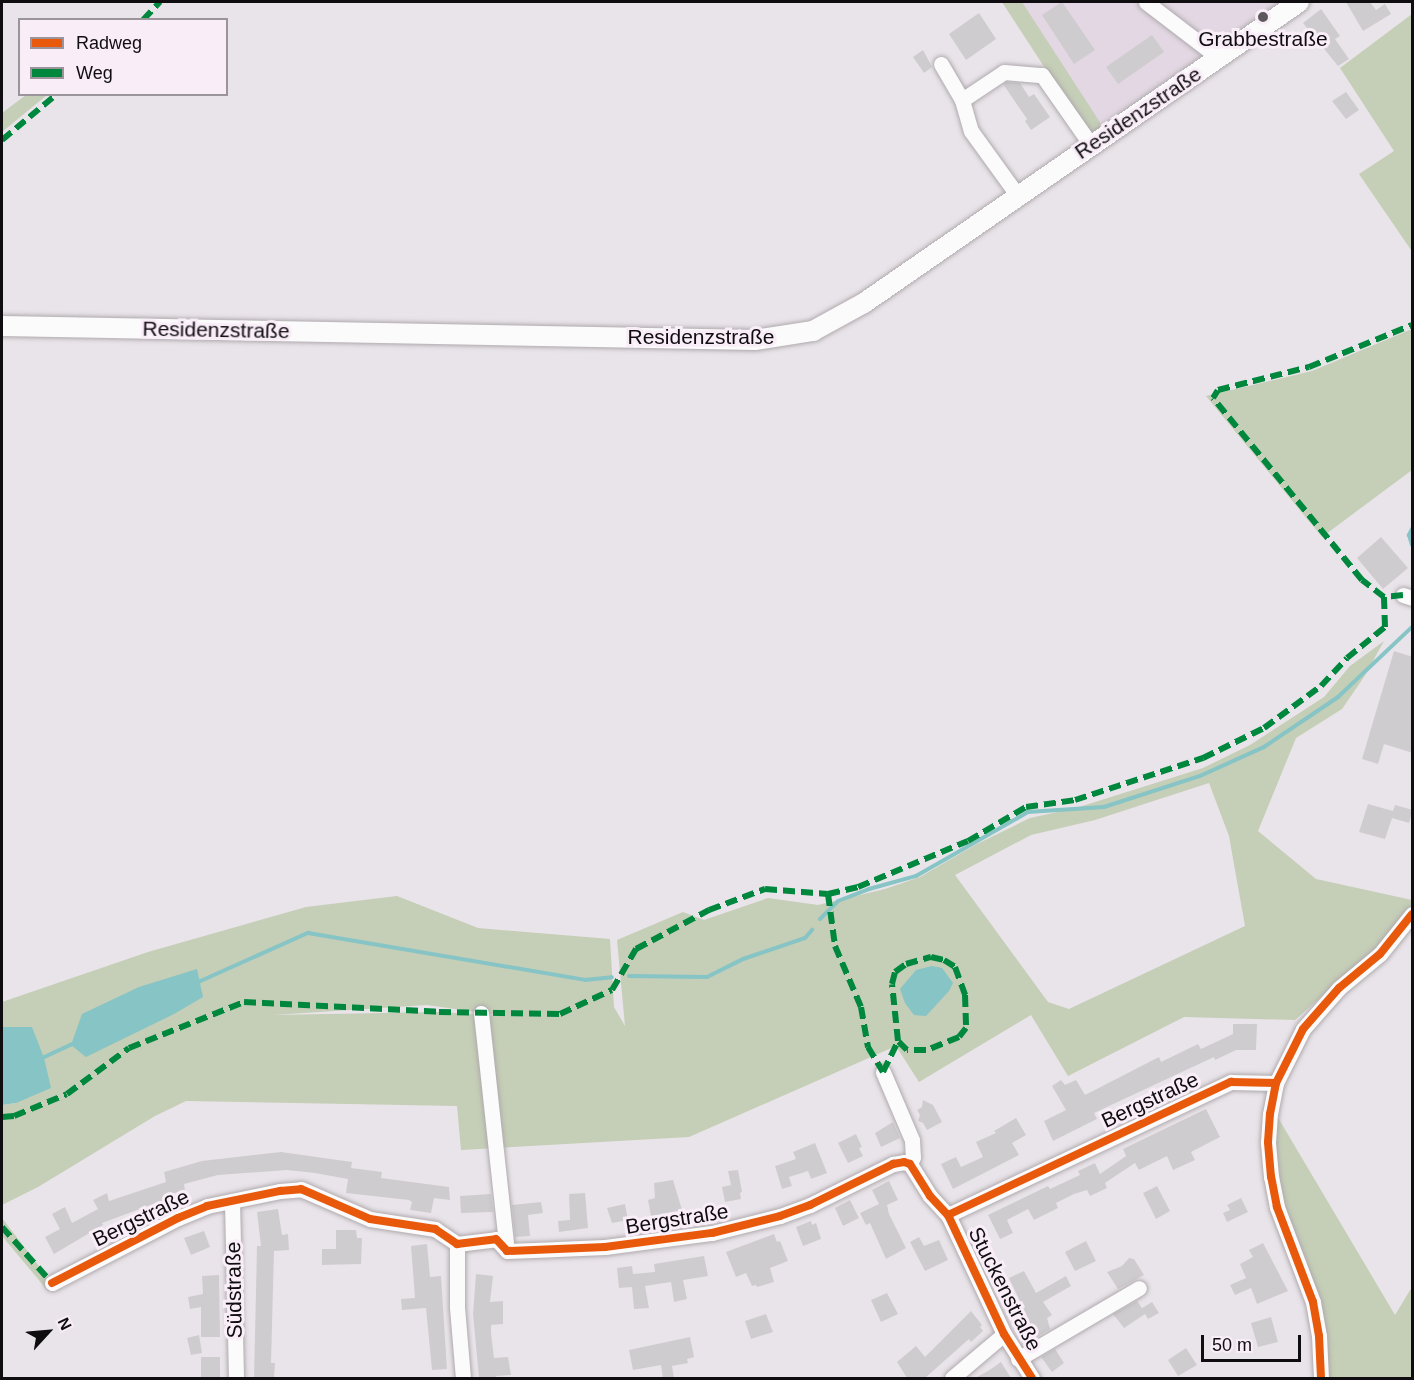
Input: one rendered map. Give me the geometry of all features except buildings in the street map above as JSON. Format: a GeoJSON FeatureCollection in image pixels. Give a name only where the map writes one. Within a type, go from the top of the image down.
{"type":"FeatureCollection","features":[{"type":"Feature","properties":{"kind":"main road","name":"Residenzstraße"},"geometry":{"type":"LineString","coordinates":[[2,326],[755,340],[783,338],[813,331],[864,303],[1299,2]]}},
{"type":"Feature","properties":{"kind":"street"},"geometry":{"type":"LineString","coordinates":[[1146,2],[1219,58]]}},
{"type":"Feature","properties":{"kind":"street"},"geometry":{"type":"LineString","coordinates":[[941,64],[962,100],[971,131],[1018,196]]}},
{"type":"Feature","properties":{"kind":"street"},"geometry":{"type":"LineString","coordinates":[[962,100],[1004,72],[1041,75],[1091,145]]}},
{"type":"Feature","properties":{"kind":"street"},"geometry":{"type":"LineString","coordinates":[[1321,1378],[1319,1336],[1313,1302],[1278,1208],[1271,1176],[1268,1142],[1276,1083],[1303,1029],[1339,988],[1380,954],[1413,914]]}},
{"type":"Feature","properties":{"kind":"street"},"geometry":{"type":"LineString","coordinates":[[481,1013],[507,1251]]}},
{"type":"Feature","properties":{"kind":"street"},"geometry":{"type":"LineString","coordinates":[[883,1072],[912,1140],[913,1157],[910,1164],[930,1196],[948,1215]]}},
{"type":"Feature","properties":{"kind":"street","name":"Bergstraße"},"geometry":{"type":"LineString","coordinates":[[948,1215],[1231,1082],[1276,1083]]}},
{"type":"Feature","properties":{"kind":"street","name":"Bergstraße"},"geometry":{"type":"LineString","coordinates":[[52,1283],[178,1218],[207,1206],[301,1189],[370,1219],[435,1229],[457,1244],[496,1239],[507,1251],[640,1244],[741,1227],[810,1205],[892,1164],[904,1162],[910,1164]]}},
{"type":"Feature","properties":{"kind":"street","name":"Südstraße"},"geometry":{"type":"LineString","coordinates":[[232,1201],[236,1378]]}},
{"type":"Feature","properties":{"kind":"street","name":"Stuckenstraße"},"geometry":{"type":"LineString","coordinates":[[948,1215],[1004,1334],[1032,1378]]}},
{"type":"Feature","properties":{"kind":"street"},"geometry":{"type":"LineString","coordinates":[[457,1244],[457,1307],[463,1378]]}},
{"type":"Feature","properties":{"kind":"street","name":"Stuckenstraße"},"geometry":{"type":"LineString","coordinates":[[1018,1359],[1139,1288]]}},
{"type":"Feature","properties":{"kind":"street"},"geometry":{"type":"LineString","coordinates":[[952,1378],[1004,1334]]}},
{"type":"Feature","properties":{"kind":"shaded area"},"geometry":{"type":"Polygon","coordinates":[[[1002,2],[1282,2],[1090,137],[1002,2]]]}},
{"type":"Feature","properties":{"kind":"green space"},"geometry":{"type":"Polygon","coordinates":[[[1002,2],[1022,2],[1103,127],[1090,137],[1002,2]]]}},
{"type":"Feature","properties":{"kind":"green space"},"geometry":{"type":"Polygon","coordinates":[[[1412,14],[1411,250],[1359,174],[1394,151],[1340,68],[1412,14]]]}},
{"type":"Feature","properties":{"kind":"green space"},"geometry":{"type":"Polygon","coordinates":[[[25,96],[46,96],[2,132],[2,113],[25,96]]]}},
{"type":"Feature","properties":{"kind":"green space"},"geometry":{"type":"Polygon","coordinates":[[[1412,329],[1412,470],[1322,537],[1206,396],[1312,371],[1412,329]]]}},
{"type":"Feature","properties":{"kind":"green space"},"geometry":{"type":"Polygon","coordinates":[[[1384,641],[1364,677],[1342,709],[1296,738],[1258,831],[1316,879],[1412,900],[1412,905],[1375,949],[1295,1020],[1184,1017],[1068,1076],[1031,1015],[919,1082],[896,1046],[689,1137],[461,1150],[457,1106],[186,1101],[155,1116],[38,1187],[2,1205],[2,1105],[16,1103],[32,1027],[2,1027],[2,1002],[148,952],[306,907],[397,896],[478,928],[610,939],[614,1007],[625,1026],[617,940],[683,912],[704,920],[768,898],[818,905],[885,889],[920,877],[975,845],[1030,818],[1076,808],[1203,768],[1250,745],[1324,697],[1350,666],[1384,641]],[[1209,783],[1095,820],[1031,835],[955,875],[1048,1002],[1069,1009],[1245,926],[1229,836],[1209,783]],[[427,1005],[273,1015],[439,1012],[504,1016],[427,1005]]]}},
{"type":"Feature","properties":{"kind":"green space"},"geometry":{"type":"Polygon","coordinates":[[[1277,1116],[1395,1315],[1412,1287],[1412,1378],[1327,1378],[1322,1312],[1280,1190],[1274,1143],[1277,1116]]]}},
{"type":"Feature","properties":{"kind":"green space"},"geometry":{"type":"Polygon","coordinates":[[[2,1218],[52,1283],[133,1246],[48,1291],[2,1236],[2,1218]]]}},
{"type":"Feature","properties":{"kind":"water"},"geometry":{"type":"Polygon","coordinates":[[[932,966],[942,968],[953,983],[949,991],[926,1016],[914,1015],[905,1003],[900,989],[916,970],[932,966]]]}},
{"type":"Feature","properties":{"kind":"water"},"geometry":{"type":"Polygon","coordinates":[[[197,969],[203,997],[174,1014],[86,1057],[71,1045],[82,1014],[139,987],[197,969]]]}},
{"type":"Feature","properties":{"kind":"water"},"geometry":{"type":"Polygon","coordinates":[[[2,1027],[32,1027],[44,1058],[51,1088],[16,1103],[2,1105],[2,1027]]]}},
{"type":"Feature","properties":{"kind":"waterway"},"geometry":{"type":"LineString","coordinates":[[1412,529],[1409,535],[1412,545]]}},
{"type":"Feature","properties":{"kind":"waterway"},"geometry":{"type":"LineString","coordinates":[[820,919],[838,901],[869,889],[916,876],[1028,812],[1104,807],[1200,776],[1264,747],[1338,697],[1412,627]]}},
{"type":"Feature","properties":{"kind":"waterway"},"geometry":{"type":"LineString","coordinates":[[629,976],[707,977],[743,959],[805,938],[812,930]]}},
{"type":"Feature","properties":{"kind":"waterway"},"geometry":{"type":"LineString","coordinates":[[196,983],[308,933],[585,980],[612,977]]}},
{"type":"Feature","properties":{"kind":"waterway"},"geometry":{"type":"LineString","coordinates":[[40,1059],[74,1043]]}},
{"type":"Feature","properties":{"kind":"marked path"},"geometry":{"type":"LineString","coordinates":[[145,18],[160,2]]}},
{"type":"Feature","properties":{"kind":"marked path"},"geometry":{"type":"LineString","coordinates":[[2,140],[55,96]]}},
{"type":"Feature","properties":{"kind":"marked path"},"geometry":{"type":"LineString","coordinates":[[1403,595],[1384,597],[1362,580],[1213,398],[1218,390],[1309,367],[1412,325]]}},
{"type":"Feature","properties":{"kind":"marked path"},"geometry":{"type":"LineString","coordinates":[[2,1117],[14,1116],[67,1094],[129,1048],[244,1002],[439,1012],[560,1014],[612,990],[636,949],[709,910],[765,889],[828,894],[858,887],[968,841],[1026,807],[1075,800],[1203,758],[1264,728],[1321,686],[1347,658],[1385,627],[1384,597]]}},
{"type":"Feature","properties":{"kind":"marked path"},"geometry":{"type":"LineString","coordinates":[[828,894],[835,946],[861,1007],[868,1047],[883,1072]]}},
{"type":"Feature","properties":{"kind":"marked path"},"geometry":{"type":"LineString","coordinates":[[883,1072],[898,1041],[892,984],[895,972],[906,964],[931,957],[944,960],[955,967],[965,995],[966,1028],[959,1037],[926,1050],[907,1050],[898,1041]]}},
{"type":"Feature","properties":{"kind":"marked path"},"geometry":{"type":"LineString","coordinates":[[2,1227],[52,1283]]}},
{"type":"Feature","properties":{"kind":"cycle path"},"geometry":{"type":"LineString","coordinates":[[1321,1378],[1319,1336],[1313,1302],[1277,1207],[1271,1177],[1268,1142],[1276,1083],[1303,1029],[1339,988],[1380,954],[1412,914]]}},
{"type":"Feature","properties":{"kind":"cycle path"},"geometry":{"type":"LineString","coordinates":[[948,1215],[1231,1082],[1276,1083]]}},
{"type":"Feature","properties":{"kind":"cycle path"},"geometry":{"type":"LineString","coordinates":[[52,1283],[178,1218],[207,1206],[280,1191],[301,1189],[370,1219],[435,1229],[457,1244],[496,1239],[507,1251],[605,1247],[712,1233],[780,1216],[810,1205],[893,1164],[904,1162],[910,1164],[930,1196],[948,1215],[1004,1334],[1032,1378]]}},
{"type":"Feature","properties":{"kind":"place","name":"Grabbestraße"},"geometry":{"type":"Point","coordinates":[1263,17]}}]}
